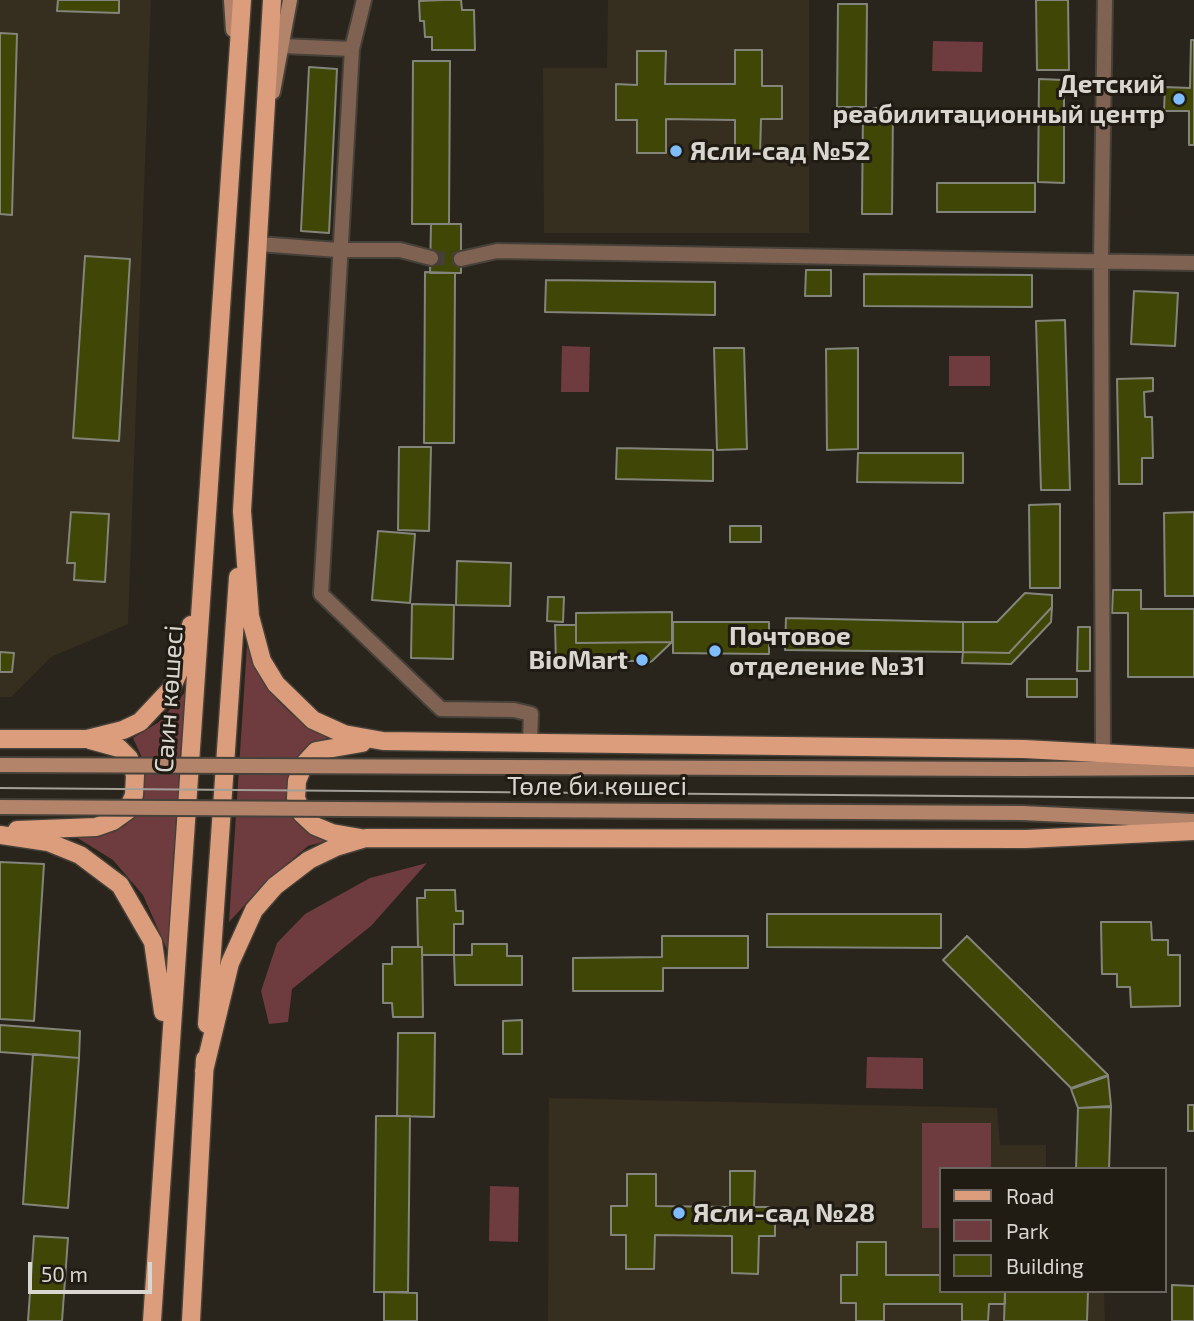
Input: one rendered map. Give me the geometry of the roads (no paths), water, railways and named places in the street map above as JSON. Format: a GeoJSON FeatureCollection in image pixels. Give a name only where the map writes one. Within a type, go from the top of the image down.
{"type":"FeatureCollection","features":[{"type":"Feature","properties":{"kind":"main road","name":"Саин көшесі"},"geometry":{"type":"LineString","coordinates":[[232,0],[237,80]]}},
{"type":"Feature","properties":{"kind":"main road","name":"Саин көшесі"},"geometry":{"type":"LineString","coordinates":[[152,1321],[167,1071],[243,0]]}},
{"type":"Feature","properties":{"kind":"main road"},"geometry":{"type":"LineString","coordinates":[[191,1321],[204,1071],[259,244],[272,0]]}},
{"type":"Feature","properties":{"kind":"main road"},"geometry":{"type":"LineString","coordinates":[[265,138],[290,0]]}},
{"type":"Feature","properties":{"kind":"main road"},"geometry":{"type":"LineString","coordinates":[[242,511],[250,616],[262,662],[276,684],[313,720],[344,734],[383,741]]}},
{"type":"Feature","properties":{"kind":"main road"},"geometry":{"type":"LineString","coordinates":[[0,739],[87,739],[123,730],[140,722],[170,689],[186,647],[205,556]]}},
{"type":"Feature","properties":{"kind":"main road"},"geometry":{"type":"LineString","coordinates":[[0,833],[96,827],[113,821],[127,811],[134,795],[135,775],[129,758],[118,748],[87,739]]}},
{"type":"Feature","properties":{"kind":"main road"},"geometry":{"type":"LineString","coordinates":[[1194,758],[1103,761],[383,741],[316,751],[304,764],[297,782],[296,798],[302,814],[316,826],[332,833],[366,838],[1026,839],[1194,831]]}},
{"type":"Feature","properties":{"kind":"main road","name":"Төле би көшесі"},"geometry":{"type":"LineString","coordinates":[[0,765],[1023,769],[1103,761],[1194,768]]}},
{"type":"Feature","properties":{"kind":"main road","name":"Төле би көшесі"},"geometry":{"type":"LineString","coordinates":[[0,807],[1022,813],[1194,821]]}},
{"type":"Feature","properties":{"kind":"main road"},"geometry":{"type":"LineString","coordinates":[[0,833],[48,842],[80,855],[120,886],[153,942],[161,980],[167,1071]]}},
{"type":"Feature","properties":{"kind":"main road"},"geometry":{"type":"LineString","coordinates":[[204,1071],[230,963],[254,910],[275,886],[309,860],[336,847],[366,838]]}},
{"type":"Feature","properties":{"kind":"street"},"geometry":{"type":"LineString","coordinates":[[364,0],[352,49],[338,250],[321,594],[441,709],[514,710],[531,714],[530,743]]}},
{"type":"Feature","properties":{"kind":"street"},"geometry":{"type":"LineString","coordinates":[[1103,761],[1101,261],[1105,0]]}},
{"type":"Feature","properties":{"kind":"street"},"geometry":{"type":"LineString","coordinates":[[282,46],[352,49]]}},
{"type":"Feature","properties":{"kind":"street"},"geometry":{"type":"LineString","coordinates":[[259,244],[338,250],[400,250],[430,258]]}},
{"type":"Feature","properties":{"kind":"street"},"geometry":{"type":"LineString","coordinates":[[461,259],[497,251],[1194,263]]}},
{"type":"Feature","properties":{"kind":"tunnel"},"geometry":{"type":"LineString","coordinates":[[431,258],[461,259]]}},
{"type":"Feature","properties":{"kind":"tram line"},"geometry":{"type":"LineString","coordinates":[[0,788],[1194,798]]}},
{"type":"Feature","properties":{"kind":"place","name":"Детский реабилитационный центр"},"geometry":{"type":"Point","coordinates":[1179,99]}},
{"type":"Feature","properties":{"kind":"place","name":"Ясли-сад №52"},"geometry":{"type":"Point","coordinates":[676,151]}},
{"type":"Feature","properties":{"kind":"place","name":"Почтовое отделение №31"},"geometry":{"type":"Point","coordinates":[715,651]}},
{"type":"Feature","properties":{"kind":"place","name":"BioMart"},"geometry":{"type":"Point","coordinates":[642,660]}},
{"type":"Feature","properties":{"kind":"place","name":"Ясли-сад №28"},"geometry":{"type":"Point","coordinates":[679,1213]}}]}
